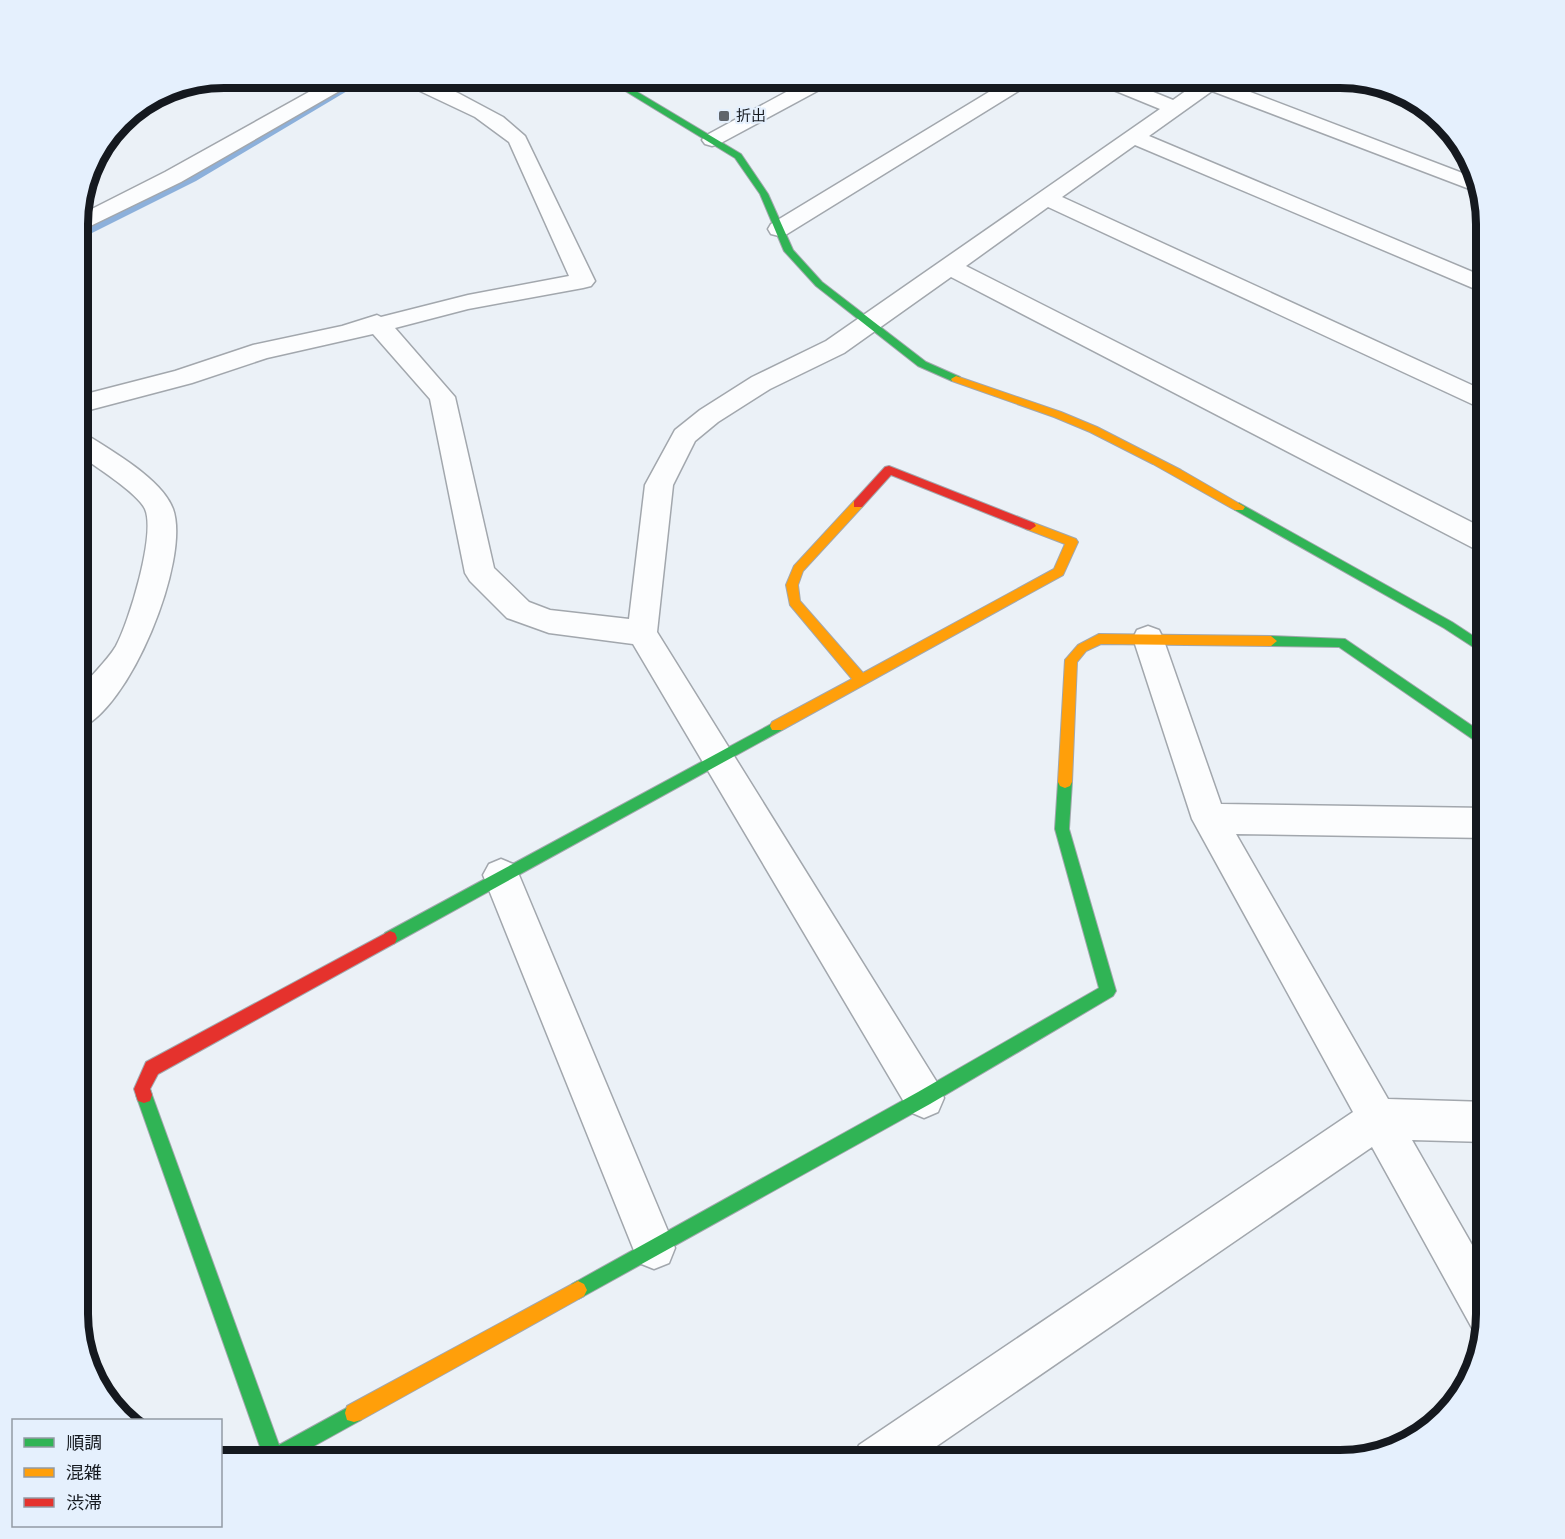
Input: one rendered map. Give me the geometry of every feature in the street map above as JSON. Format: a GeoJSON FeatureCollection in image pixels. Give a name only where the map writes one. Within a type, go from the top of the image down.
{"type":"FeatureCollection","features":[{"type":"Feature","properties":{"kind":"street"},"geometry":{"type":"LineString","coordinates":[[89,219],[173,177],[329,89]]}},
{"type":"Feature","properties":{"kind":"street"},"geometry":{"type":"LineString","coordinates":[[89,402],[165,382],[262,351],[342,334],[377,323],[468,302],[583,282],[518,140],[512,132],[430,89]]}},
{"type":"Feature","properties":{"kind":"street"},"geometry":{"type":"LineString","coordinates":[[626,89],[738,156],[764,194],[789,251],[819,284],[922,364],[984,392],[1070,419],[1146,454],[1448,625],[1476,644]]}},
{"type":"Feature","properties":{"kind":"street"},"geometry":{"type":"LineString","coordinates":[[712,140],[807,89]]}},
{"type":"Feature","properties":{"kind":"street"},"geometry":{"type":"LineString","coordinates":[[779,229],[1008,89]]}},
{"type":"Feature","properties":{"kind":"street"},"geometry":{"type":"LineString","coordinates":[[1128,89],[1175,108]]}},
{"type":"Feature","properties":{"kind":"street"},"geometry":{"type":"LineString","coordinates":[[924,1098],[642,633],[659,485],[684,436],[709,416],[761,383],[835,347],[1202,89]]}},
{"type":"Feature","properties":{"kind":"street"},"geometry":{"type":"LineString","coordinates":[[1234,89],[1470,183]]}},
{"type":"Feature","properties":{"kind":"street"},"geometry":{"type":"LineString","coordinates":[[1134,137],[1476,282]]}},
{"type":"Feature","properties":{"kind":"street"},"geometry":{"type":"LineString","coordinates":[[1045,198],[1476,397]]}},
{"type":"Feature","properties":{"kind":"street"},"geometry":{"type":"LineString","coordinates":[[948,266],[1476,537]]}},
{"type":"Feature","properties":{"kind":"street"},"geometry":{"type":"LineString","coordinates":[[377,323],[400,346],[442,397],[480,573],[518,610],[549,621],[642,633]]}},
{"type":"Feature","properties":{"kind":"street"},"geometry":{"type":"LineString","coordinates":[[89,449],[152,496],[160,509],[162,530],[160,552],[140,626],[130,648],[101,691],[89,704]]}},
{"type":"Feature","properties":{"kind":"street"},"geometry":{"type":"LineString","coordinates":[[271,1450],[141,1089],[152,1068],[501,875],[1059,572],[1072,542],[888,470],[798,569],[792,585],[794,602],[860,679]]}},
{"type":"Feature","properties":{"kind":"street"},"geometry":{"type":"LineString","coordinates":[[1148,638],[1209,819],[1476,1294]]}},
{"type":"Feature","properties":{"kind":"street"},"geometry":{"type":"LineString","coordinates":[[288,1450],[924,1098],[1108,991],[1062,829],[1071,660],[1082,648],[1099,639],[1341,642],[1476,735]]}},
{"type":"Feature","properties":{"kind":"street"},"geometry":{"type":"LineString","coordinates":[[1209,819],[1476,823]]}},
{"type":"Feature","properties":{"kind":"street"},"geometry":{"type":"LineString","coordinates":[[501,875],[654,1248]]}},
{"type":"Feature","properties":{"kind":"street"},"geometry":{"type":"LineString","coordinates":[[891,1450],[1378,1119],[1476,1122]]}},
{"type":"Feature","properties":{"kind":"waterway"},"geometry":{"type":"LineString","coordinates":[[89,231],[193,179],[346,89]]}},
{"type":"Feature","properties":{"kind":"traffic: fast"},"geometry":{"type":"LineString","coordinates":[[626,89],[738,156],[764,194],[789,251],[819,284],[922,364],[956,379]]}},
{"type":"Feature","properties":{"kind":"traffic: fast"},"geometry":{"type":"LineString","coordinates":[[1239,507],[1448,625],[1476,644]]}},
{"type":"Feature","properties":{"kind":"traffic: fast"},"geometry":{"type":"LineString","coordinates":[[1271,641],[1341,642],[1476,735]]}},
{"type":"Feature","properties":{"kind":"traffic: fast"},"geometry":{"type":"LineString","coordinates":[[390,938],[777,726]]}},
{"type":"Feature","properties":{"kind":"traffic: fast"},"geometry":{"type":"LineString","coordinates":[[578,1290],[924,1098],[1108,991],[1062,829],[1065,782]]}},
{"type":"Feature","properties":{"kind":"traffic: fast"},"geometry":{"type":"LineString","coordinates":[[144,1095],[271,1450]]}},
{"type":"Feature","properties":{"kind":"traffic: fast"},"geometry":{"type":"LineString","coordinates":[[288,1450],[354,1413]]}},
{"type":"Feature","properties":{"kind":"traffic: slow"},"geometry":{"type":"LineString","coordinates":[[956,379],[1058,414],[1094,430],[1157,461],[1239,507]]}},
{"type":"Feature","properties":{"kind":"traffic: slow"},"geometry":{"type":"LineString","coordinates":[[858,504],[798,569],[792,585],[794,602],[860,679]]}},
{"type":"Feature","properties":{"kind":"traffic: slow"},"geometry":{"type":"LineString","coordinates":[[777,726],[1059,572],[1072,542],[1030,526]]}},
{"type":"Feature","properties":{"kind":"traffic: slow"},"geometry":{"type":"LineString","coordinates":[[1065,782],[1071,660],[1082,648],[1099,639],[1271,641]]}},
{"type":"Feature","properties":{"kind":"traffic: slow"},"geometry":{"type":"LineString","coordinates":[[354,1413],[578,1290]]}},
{"type":"Feature","properties":{"kind":"traffic: jam"},"geometry":{"type":"LineString","coordinates":[[858,504],[889,470],[1030,526]]}},
{"type":"Feature","properties":{"kind":"traffic: jam"},"geometry":{"type":"LineString","coordinates":[[144,1095],[142,1089],[152,1068],[390,938]]}},
{"type":"Feature","properties":{"kind":"place","name":"折出"},"geometry":{"type":"Point","coordinates":[724,116]}}]}
